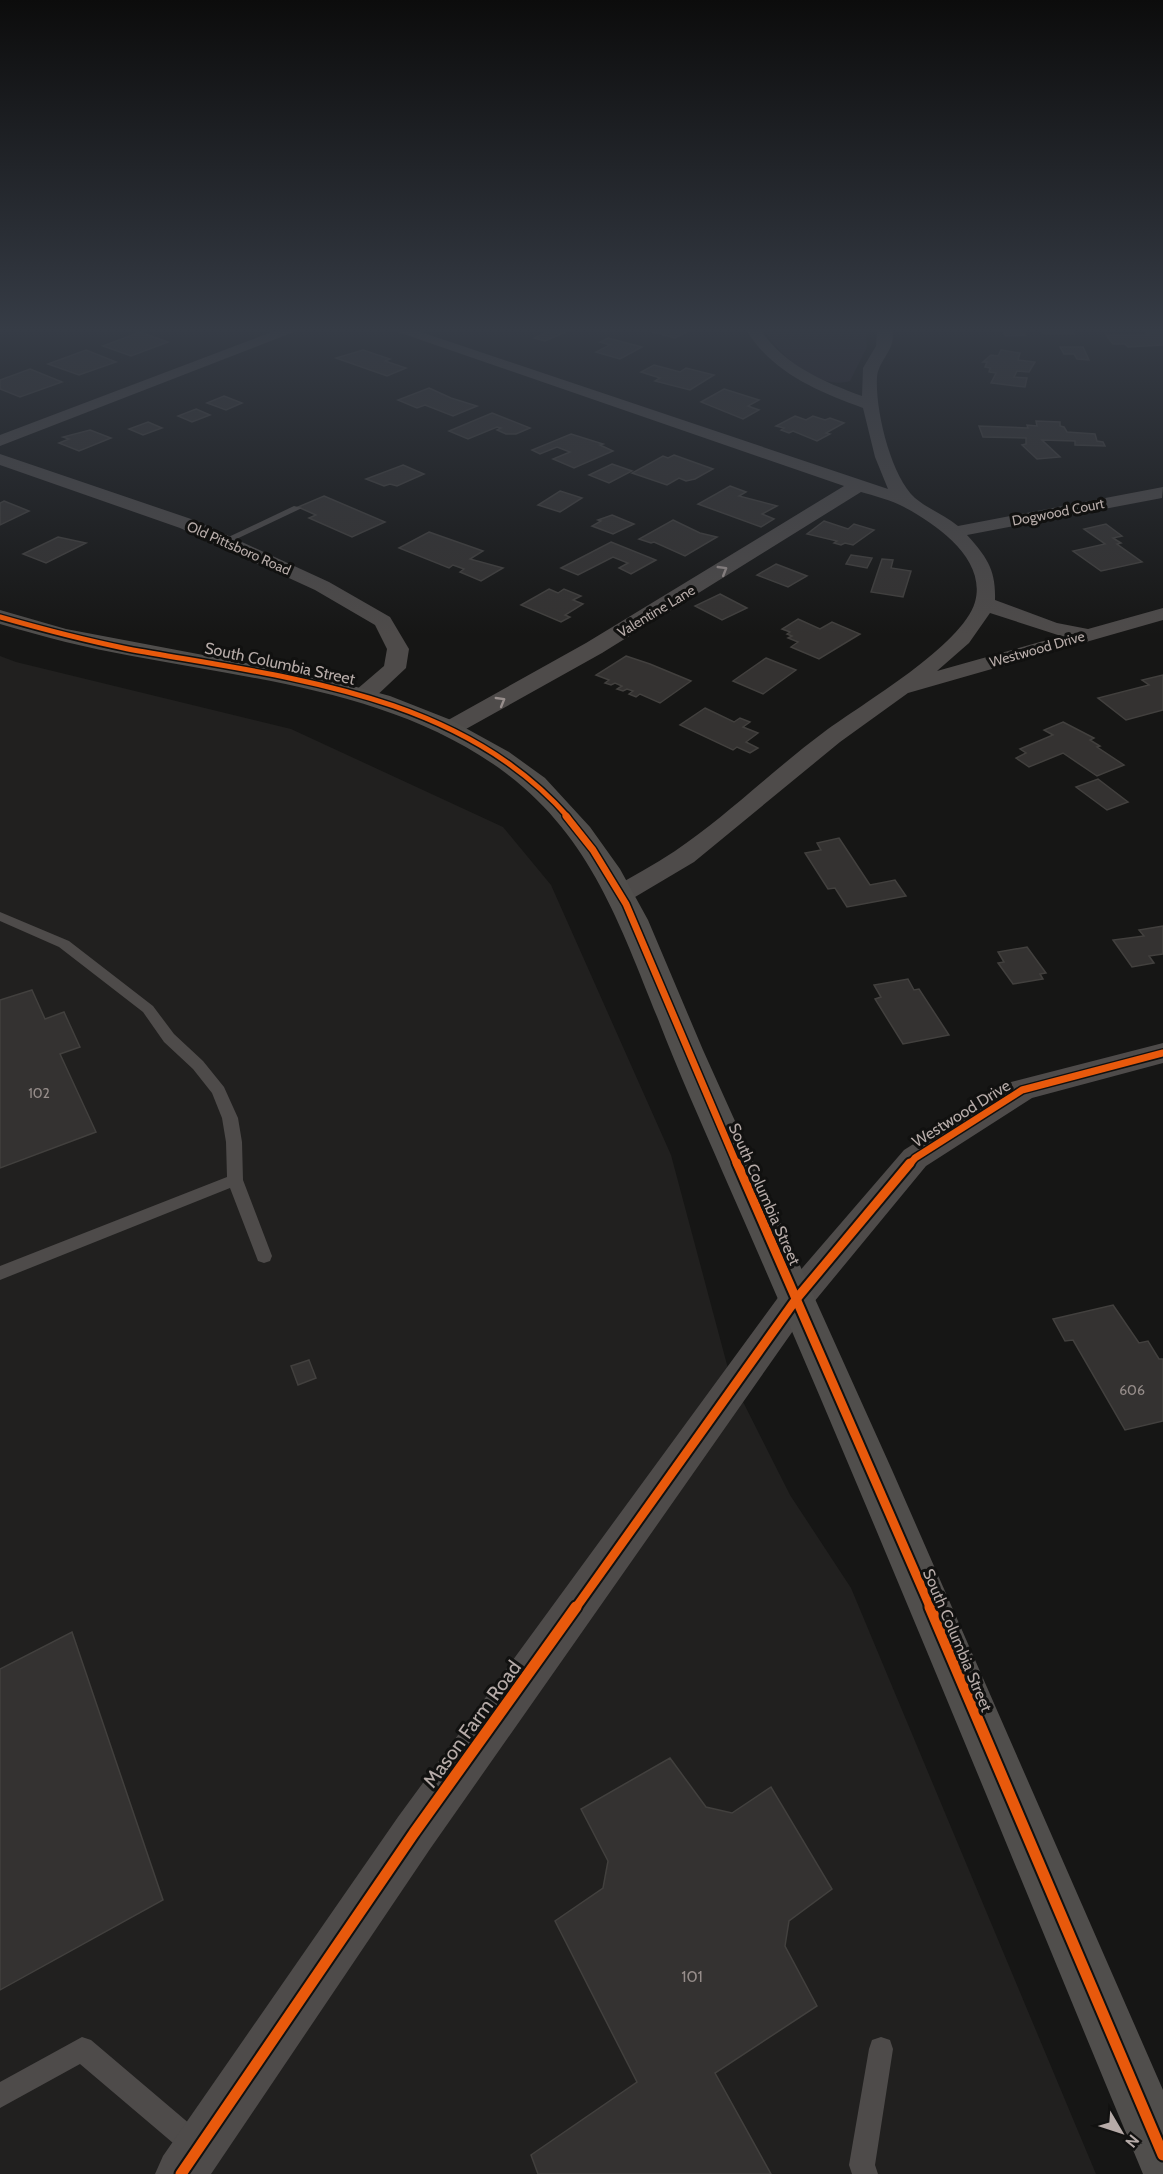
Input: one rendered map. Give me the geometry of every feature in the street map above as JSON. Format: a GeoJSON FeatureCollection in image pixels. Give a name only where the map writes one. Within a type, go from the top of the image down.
{"type":"FeatureCollection","features":[{"type":"Feature","properties":{"kind":"main road","name":"South Columbia Street"},"geometry":{"type":"LineString","coordinates":[[0,617],[124,647],[336,686],[364,695],[449,729],[500,757],[531,780],[566,813],[621,894],[1163,2155]]}},
{"type":"Feature","properties":{"kind":"street"},"geometry":{"type":"LineString","coordinates":[[0,441],[25,431]]}},
{"type":"Feature","properties":{"kind":"street"},"geometry":{"type":"LineString","coordinates":[[700,431],[909,502],[955,532],[974,553],[988,588],[986,604],[976,624],[961,641],[900,688]]}},
{"type":"Feature","properties":{"kind":"street"},"geometry":{"type":"LineString","coordinates":[[878,431],[882,455],[893,483],[909,502]]}},
{"type":"Feature","properties":{"kind":"street","name":"Old Pittsboro Road"},"geometry":{"type":"LineString","coordinates":[[0,459],[113,497],[225,541],[314,582],[382,621],[398,649],[395,668],[364,695]]}},
{"type":"Feature","properties":{"kind":"street","name":"Valentine Lane"},"geometry":{"type":"LineString","coordinates":[[449,729],[594,648],[859,485]]}},
{"type":"Feature","properties":{"kind":"street","name":"Dogwood Court"},"geometry":{"type":"LineString","coordinates":[[955,532],[1162,492]]}},
{"type":"Feature","properties":{"kind":"street"},"geometry":{"type":"LineString","coordinates":[[986,604],[1052,628],[1087,635]]}},
{"type":"Feature","properties":{"kind":"street","name":"Westwood Drive"},"geometry":{"type":"LineString","coordinates":[[621,894],[685,856],[832,737],[900,688],[1163,614]]}},
{"type":"Feature","properties":{"kind":"street","name":"Westwood Drive"},"geometry":{"type":"LineString","coordinates":[[796,1298],[915,1158],[1022,1090],[1163,1053]]}},
{"type":"Feature","properties":{"kind":"street","name":"Mason Farm Road"},"geometry":{"type":"LineString","coordinates":[[190,2161],[414,1833],[796,1298]]}},
{"type":"Feature","properties":{"kind":"lane"},"geometry":{"type":"LineString","coordinates":[[225,541],[297,508]]}},
{"type":"Feature","properties":{"kind":"lane"},"geometry":{"type":"LineString","coordinates":[[0,916],[71,949],[148,1009],[169,1038],[198,1065],[219,1090],[230,1118],[234,1142],[235,1180],[264,1256]]}},
{"type":"Feature","properties":{"kind":"lane"},"geometry":{"type":"LineString","coordinates":[[0,1273],[235,1180]]}},
{"type":"Feature","properties":{"kind":"lane"},"geometry":{"type":"LineString","coordinates":[[0,2096],[82,2049],[190,2161]]}},
{"type":"Feature","properties":{"kind":"lane"},"geometry":{"type":"LineString","coordinates":[[865,2174],[862,2165],[882,2049]]}},
{"type":"Feature","properties":{"kind":"shaded area"},"geometry":{"type":"Polygon","coordinates":[[[0,656],[16,662],[291,729],[503,827],[551,885],[671,1155],[730,1376],[790,1495],[851,1588],[1096,2174],[0,2174],[0,656]]]}},
{"type":"Feature","properties":{"kind":"building"},"geometry":{"type":"Polygon","coordinates":[[[94,431],[111,438],[79,451],[59,443],[69,439],[63,437],[94,431]]]}},
{"type":"Feature","properties":{"kind":"building"},"geometry":{"type":"Polygon","coordinates":[[[135,431],[153,431],[143,435],[135,431]]]}},
{"type":"Feature","properties":{"kind":"building"},"geometry":{"type":"Polygon","coordinates":[[[450,431],[486,431],[468,439],[450,431]]]}},
{"type":"Feature","properties":{"kind":"building"},"geometry":{"type":"Polygon","coordinates":[[[500,431],[522,431],[516,434],[500,431]]]}},
{"type":"Feature","properties":{"kind":"building"},"geometry":{"type":"Polygon","coordinates":[[[794,431],[829,431],[826,433],[830,434],[817,441],[794,431]]]}},
{"type":"Feature","properties":{"kind":"building"},"geometry":{"type":"Polygon","coordinates":[[[981,431],[1067,431],[1095,434],[1097,441],[1103,442],[1105,446],[1075,445],[1075,441],[1042,440],[1060,457],[1037,459],[1022,445],[1026,444],[1026,438],[983,437],[981,431]]]}},
{"type":"Feature","properties":{"kind":"building"},"geometry":{"type":"Polygon","coordinates":[[[571,434],[603,444],[600,445],[613,451],[574,468],[553,459],[570,452],[557,447],[540,454],[532,450],[571,434]]]}},
{"type":"Feature","properties":{"kind":"building"},"geometry":{"type":"Polygon","coordinates":[[[674,455],[713,469],[695,479],[686,481],[679,478],[667,485],[632,473],[663,456],[668,458],[674,455]]]}},
{"type":"Feature","properties":{"kind":"building"},"geometry":{"type":"Polygon","coordinates":[[[612,464],[632,471],[609,483],[589,475],[612,464]]]}},
{"type":"Feature","properties":{"kind":"building"},"geometry":{"type":"Polygon","coordinates":[[[403,465],[424,474],[397,486],[390,484],[384,486],[366,479],[403,465]]]}},
{"type":"Feature","properties":{"kind":"building"},"geometry":{"type":"Polygon","coordinates":[[[730,486],[746,492],[739,496],[777,506],[762,514],[774,519],[761,527],[698,504],[730,486]]]}},
{"type":"Feature","properties":{"kind":"building"},"geometry":{"type":"Polygon","coordinates":[[[560,491],[582,498],[560,512],[538,505],[560,491]]]}},
{"type":"Feature","properties":{"kind":"building"},"geometry":{"type":"Polygon","coordinates":[[[324,496],[385,522],[352,537],[309,518],[316,515],[298,507],[324,496]]]}},
{"type":"Feature","properties":{"kind":"building"},"geometry":{"type":"Polygon","coordinates":[[[4,501],[29,511],[0,525],[0,503],[4,501]]]}},
{"type":"Feature","properties":{"kind":"building"},"geometry":{"type":"Polygon","coordinates":[[[612,515],[634,524],[613,534],[592,526],[601,521],[598,520],[612,515]]]}},
{"type":"Feature","properties":{"kind":"building"},"geometry":{"type":"Polygon","coordinates":[[[673,520],[700,533],[717,537],[685,556],[654,542],[639,539],[673,520]]]}},
{"type":"Feature","properties":{"kind":"building"},"geometry":{"type":"Polygon","coordinates":[[[824,521],[848,529],[854,524],[874,530],[853,545],[845,543],[841,545],[834,543],[837,541],[807,534],[824,521]]]}},
{"type":"Feature","properties":{"kind":"building"},"geometry":{"type":"Polygon","coordinates":[[[1106,524],[1122,536],[1113,538],[1121,543],[1117,544],[1142,562],[1101,571],[1073,551],[1105,544],[1084,529],[1106,524]]]}},
{"type":"Feature","properties":{"kind":"building"},"geometry":{"type":"Polygon","coordinates":[[[429,532],[483,551],[470,559],[503,568],[481,581],[460,572],[464,569],[453,565],[449,568],[399,548],[429,532]]]}},
{"type":"Feature","properties":{"kind":"building"},"geometry":{"type":"Polygon","coordinates":[[[58,537],[86,543],[46,563],[23,554],[58,537]]]}},
{"type":"Feature","properties":{"kind":"building"},"geometry":{"type":"Polygon","coordinates":[[[611,542],[656,560],[631,574],[619,568],[628,563],[613,557],[578,575],[561,568],[611,542]]]}},
{"type":"Feature","properties":{"kind":"building"},"geometry":{"type":"Polygon","coordinates":[[[851,555],[872,558],[867,568],[846,564],[851,555]]]}},
{"type":"Feature","properties":{"kind":"building"},"geometry":{"type":"Polygon","coordinates":[[[882,559],[893,560],[891,568],[911,571],[903,597],[871,592],[882,559]]]}},
{"type":"Feature","properties":{"kind":"building"},"geometry":{"type":"Polygon","coordinates":[[[776,564],[807,576],[788,587],[757,575],[776,564]]]}},
{"type":"Feature","properties":{"kind":"building"},"geometry":{"type":"Polygon","coordinates":[[[549,589],[558,593],[564,589],[581,596],[573,600],[583,604],[565,615],[570,617],[561,622],[521,605],[549,589]]]}},
{"type":"Feature","properties":{"kind":"building"},"geometry":{"type":"Polygon","coordinates":[[[720,594],[747,608],[722,620],[695,606],[720,594]]]}},
{"type":"Feature","properties":{"kind":"building"},"geometry":{"type":"Polygon","coordinates":[[[798,619],[820,629],[832,622],[860,634],[819,659],[791,647],[798,642],[788,638],[792,636],[787,634],[790,632],[782,629],[798,619]]]}},
{"type":"Feature","properties":{"kind":"building"},"geometry":{"type":"Polygon","coordinates":[[[626,656],[691,681],[660,703],[640,694],[636,697],[629,694],[633,691],[627,689],[623,691],[617,689],[622,686],[605,683],[609,680],[596,675],[626,656]]]}},
{"type":"Feature","properties":{"kind":"building"},"geometry":{"type":"Polygon","coordinates":[[[766,658],[796,670],[763,694],[733,681],[766,658]]]}},
{"type":"Feature","properties":{"kind":"building"},"geometry":{"type":"Polygon","coordinates":[[[1163,675],[1163,710],[1126,720],[1098,698],[1149,685],[1142,680],[1163,675]]]}},
{"type":"Feature","properties":{"kind":"building"},"geometry":{"type":"Polygon","coordinates":[[[705,708],[734,722],[740,718],[750,722],[743,727],[758,733],[746,742],[758,748],[750,753],[737,747],[733,750],[680,725],[705,708]]]}},
{"type":"Feature","properties":{"kind":"building"},"geometry":{"type":"Polygon","coordinates":[[[1063,722],[1094,738],[1090,740],[1100,746],[1097,747],[1124,765],[1097,776],[1063,753],[1029,767],[1016,758],[1026,753],[1020,749],[1053,735],[1044,730],[1063,722]]]}},
{"type":"Feature","properties":{"kind":"building"},"geometry":{"type":"Polygon","coordinates":[[[1098,779],[1128,802],[1107,810],[1076,787],[1098,779]]]}},
{"type":"Feature","properties":{"kind":"building"},"geometry":{"type":"Polygon","coordinates":[[[839,838],[870,885],[895,880],[906,896],[847,907],[835,888],[828,889],[805,853],[821,850],[817,843],[839,838]]]}},
{"type":"Feature","properties":{"kind":"building"},"geometry":{"type":"Polygon","coordinates":[[[1163,926],[1163,954],[1149,956],[1154,963],[1132,967],[1113,940],[1144,936],[1139,930],[1163,926]]]}},
{"type":"Feature","properties":{"kind":"building"},"geometry":{"type":"Polygon","coordinates":[[[1027,947],[1046,973],[1040,974],[1043,979],[1013,984],[998,963],[1004,962],[998,952],[1027,947]]]}},
{"type":"Feature","properties":{"kind":"building"},"geometry":{"type":"Polygon","coordinates":[[[908,979],[914,990],[919,989],[949,1035],[903,1044],[875,999],[881,997],[874,985],[908,979]]]}},
{"type":"Feature","properties":{"kind":"building"},"geometry":{"type":"Polygon","coordinates":[[[32,990],[45,1019],[64,1012],[80,1047],[60,1054],[96,1132],[0,1168],[0,1000],[32,990]]]}},
{"type":"Feature","properties":{"kind":"building"},"geometry":{"type":"Polygon","coordinates":[[[1113,1305],[1139,1343],[1148,1341],[1159,1359],[1163,1359],[1163,1421],[1125,1430],[1073,1340],[1065,1341],[1053,1319],[1113,1305]]]}},
{"type":"Feature","properties":{"kind":"building"},"geometry":{"type":"Polygon","coordinates":[[[309,1360],[316,1378],[298,1385],[291,1366],[309,1360]]]}},
{"type":"Feature","properties":{"kind":"building"},"geometry":{"type":"Polygon","coordinates":[[[72,1632],[163,1900],[0,1990],[0,1669],[72,1632]]]}},
{"type":"Feature","properties":{"kind":"building"},"geometry":{"type":"Polygon","coordinates":[[[670,1758],[706,1807],[732,1813],[771,1787],[832,1889],[789,1921],[785,1946],[817,2006],[715,2073],[771,2174],[538,2174],[531,2155],[637,2082],[555,1921],[603,1888],[608,1861],[581,1809],[670,1758]]]}},
{"type":"Feature","properties":{"kind":"cycle path"},"geometry":{"type":"LineString","coordinates":[[0,617],[63,635],[319,684],[381,702],[442,725],[500,757],[535,784],[580,832],[617,888],[634,920],[668,1006],[871,1470],[1163,2155]]}},
{"type":"Feature","properties":{"kind":"cycle path"},"geometry":{"type":"LineString","coordinates":[[181,2174],[414,1833],[797,1298],[915,1158],[1022,1090],[1163,1053]]}}]}
